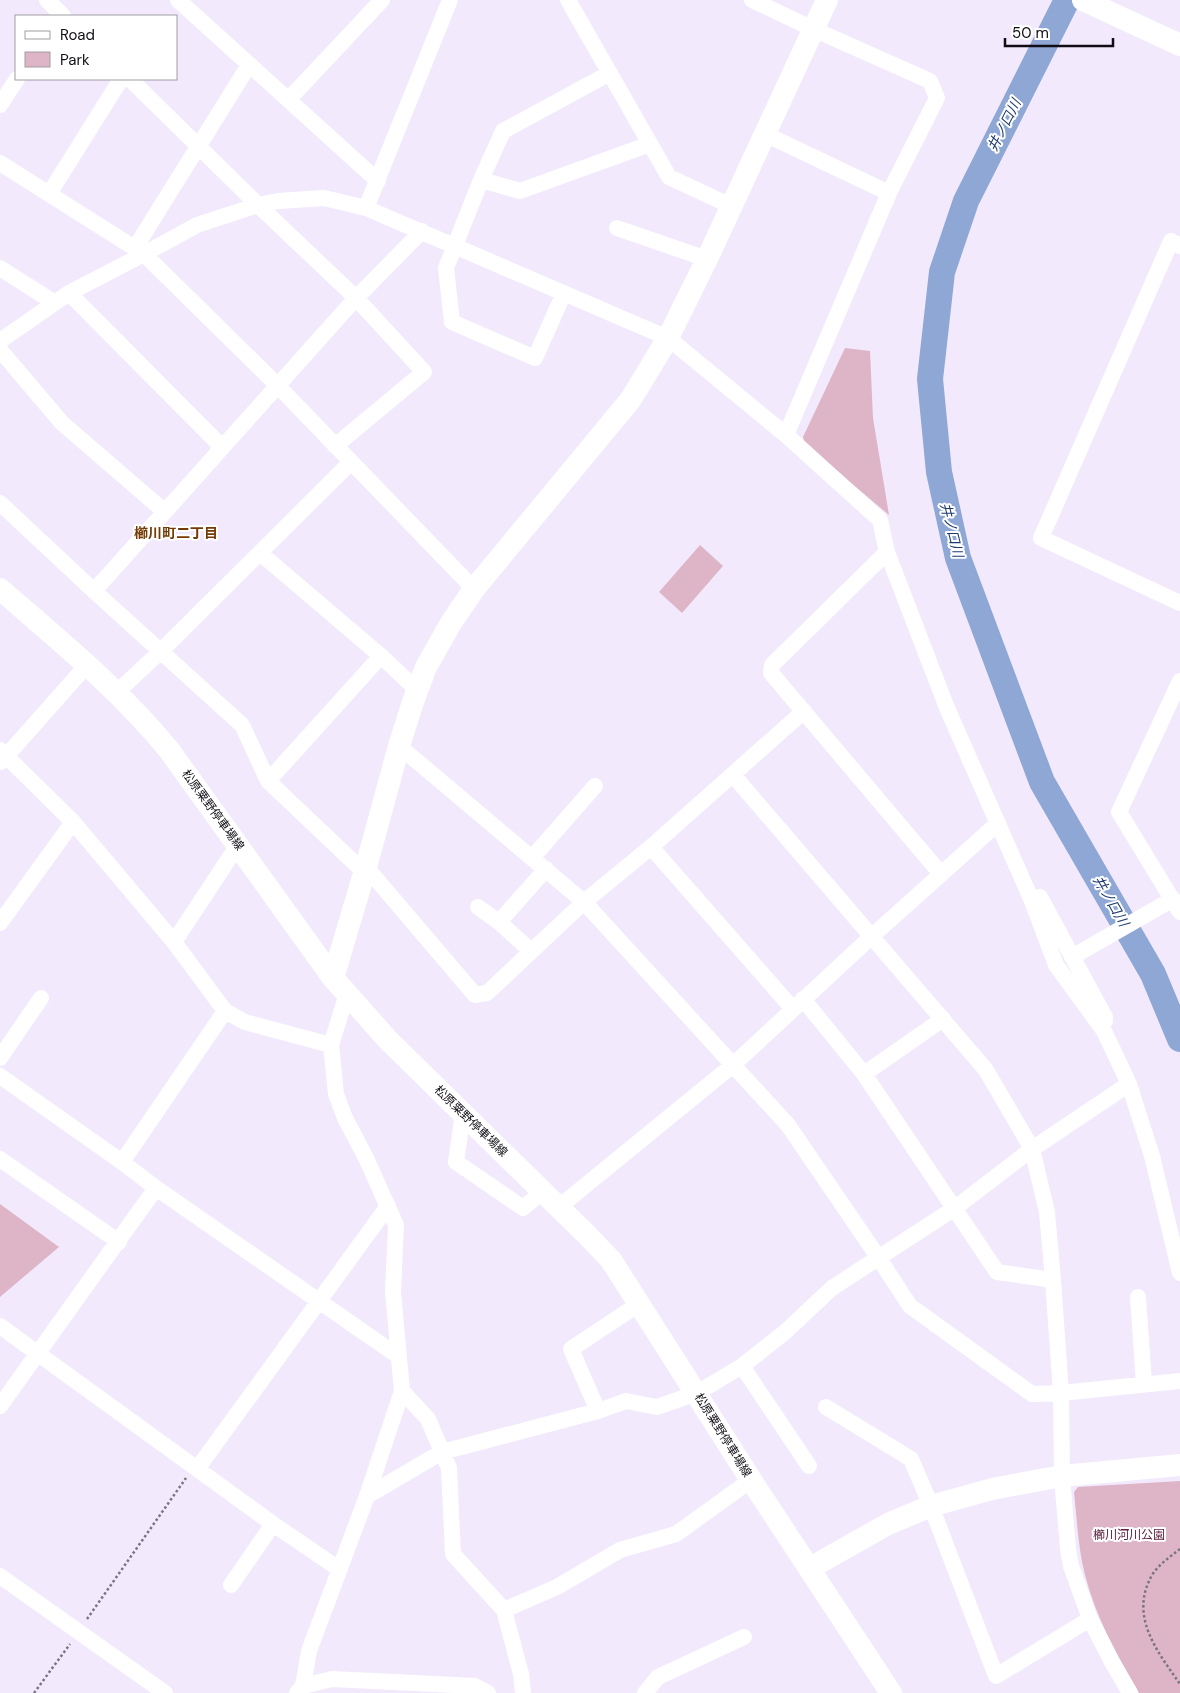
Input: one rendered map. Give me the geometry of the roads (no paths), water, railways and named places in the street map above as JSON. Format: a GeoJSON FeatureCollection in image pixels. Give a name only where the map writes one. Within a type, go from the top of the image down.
{"type":"FeatureCollection","features":[{"type":"Feature","properties":{"kind":"street"},"geometry":{"type":"LineString","coordinates":[[47,0],[61,15]]}},
{"type":"Feature","properties":{"kind":"street"},"geometry":{"type":"LineString","coordinates":[[178,0],[378,181]]}},
{"type":"Feature","properties":{"kind":"street"},"geometry":{"type":"LineString","coordinates":[[288,100],[382,0]]}},
{"type":"Feature","properties":{"kind":"street"},"geometry":{"type":"LineString","coordinates":[[366,208],[450,0]]}},
{"type":"Feature","properties":{"kind":"street"},"geometry":{"type":"LineString","coordinates":[[568,0],[669,177],[731,206]]}},
{"type":"Feature","properties":{"kind":"street"},"geometry":{"type":"LineString","coordinates":[[752,0],[930,81],[937,98],[889,193],[786,435]]}},
{"type":"Feature","properties":{"kind":"street"},"geometry":{"type":"LineString","coordinates":[[300,1690],[309,1651],[367,1496],[402,1391],[393,1292],[396,1225],[345,1118],[336,1094],[331,1045],[340,986],[365,870],[399,746],[426,667],[451,623],[474,589],[631,399],[668,338],[707,259],[827,0]]}},
{"type":"Feature","properties":{"kind":"street"},"geometry":{"type":"LineString","coordinates":[[1091,4],[1180,45]]}},
{"type":"Feature","properties":{"kind":"street"},"geometry":{"type":"LineString","coordinates":[[140,251],[198,147],[249,65]]}},
{"type":"Feature","properties":{"kind":"street"},"geometry":{"type":"LineString","coordinates":[[564,293],[535,358],[452,322],[446,268],[503,131],[610,72]]}},
{"type":"Feature","properties":{"kind":"street"},"geometry":{"type":"LineString","coordinates":[[0,104],[16,80]]}},
{"type":"Feature","properties":{"kind":"street"},"geometry":{"type":"LineString","coordinates":[[49,194],[121,80]]}},
{"type":"Feature","properties":{"kind":"street"},"geometry":{"type":"LineString","coordinates":[[131,80],[356,298],[424,372],[335,446]]}},
{"type":"Feature","properties":{"kind":"street"},"geometry":{"type":"LineString","coordinates":[[765,134],[889,193]]}},
{"type":"Feature","properties":{"kind":"street"},"geometry":{"type":"LineString","coordinates":[[481,180],[520,191],[650,144]]}},
{"type":"Feature","properties":{"kind":"street"},"geometry":{"type":"LineString","coordinates":[[0,162],[140,251],[277,385],[474,589]]}},
{"type":"Feature","properties":{"kind":"street"},"geometry":{"type":"LineString","coordinates":[[0,341],[69,293],[140,251],[197,225],[258,205],[278,201],[324,198],[366,208],[668,338],[786,435],[880,520],[887,552],[947,708],[1032,901],[1056,965],[1104,1031],[1129,1084],[1152,1156],[1180,1273]]}},
{"type":"Feature","properties":{"kind":"street"},"geometry":{"type":"LineString","coordinates":[[617,228],[707,259]]}},
{"type":"Feature","properties":{"kind":"street"},"geometry":{"type":"LineString","coordinates":[[94,591],[356,298],[422,231]]}},
{"type":"Feature","properties":{"kind":"street"},"geometry":{"type":"LineString","coordinates":[[1180,246],[1171,241],[1041,538],[1180,603]]}},
{"type":"Feature","properties":{"kind":"street"},"geometry":{"type":"LineString","coordinates":[[0,268],[55,303]]}},
{"type":"Feature","properties":{"kind":"street"},"geometry":{"type":"LineString","coordinates":[[69,293],[222,447]]}},
{"type":"Feature","properties":{"kind":"street"},"geometry":{"type":"LineString","coordinates":[[0,350],[62,423],[164,511]]}},
{"type":"Feature","properties":{"kind":"street"},"geometry":{"type":"LineString","coordinates":[[116,692],[162,651],[351,462]]}},
{"type":"Feature","properties":{"kind":"street"},"geometry":{"type":"LineString","coordinates":[[0,503],[94,591],[242,724],[268,781],[365,870],[475,995],[487,993],[584,902],[651,847],[804,711]]}},
{"type":"Feature","properties":{"kind":"street"},"geometry":{"type":"LineString","coordinates":[[887,552],[772,665],[771,674],[941,874]]}},
{"type":"Feature","properties":{"kind":"street"},"geometry":{"type":"LineString","coordinates":[[260,553],[418,690]]}},
{"type":"Feature","properties":{"kind":"street","name":"松原粟野停車場線"},"geometry":{"type":"LineString","coordinates":[[0,589],[87,665],[148,725],[169,750],[340,986],[388,1040],[611,1260],[751,1480],[891,1693]]}},
{"type":"Feature","properties":{"kind":"street"},"geometry":{"type":"LineString","coordinates":[[268,781],[380,656]]}},
{"type":"Feature","properties":{"kind":"street"},"geometry":{"type":"LineString","coordinates":[[87,665],[2,756],[73,822],[174,942],[225,1011],[245,1022],[331,1045]]}},
{"type":"Feature","properties":{"kind":"street"},"geometry":{"type":"LineString","coordinates":[[1077,954],[1171,906],[1119,812],[1180,681]]}},
{"type":"Feature","properties":{"kind":"street"},"geometry":{"type":"LineString","coordinates":[[399,746],[584,902],[733,1065],[788,1126],[910,1306],[1032,1394],[1061,1394],[1144,1384],[1180,1382]]}},
{"type":"Feature","properties":{"kind":"street"},"geometry":{"type":"LineString","coordinates":[[733,775],[986,1070],[1032,1149],[1047,1212],[1061,1394],[1062,1476],[1071,1566],[1090,1619],[1130,1693]]}},
{"type":"Feature","properties":{"kind":"street"},"geometry":{"type":"LineString","coordinates":[[532,858],[595,786]]}},
{"type":"Feature","properties":{"kind":"street"},"geometry":{"type":"LineString","coordinates":[[0,923],[73,822]]}},
{"type":"Feature","properties":{"kind":"street"},"geometry":{"type":"LineString","coordinates":[[559,1207],[733,1065],[997,824]]}},
{"type":"Feature","properties":{"kind":"street"},"geometry":{"type":"LineString","coordinates":[[174,942],[238,845]]}},
{"type":"Feature","properties":{"kind":"street"},"geometry":{"type":"LineString","coordinates":[[651,847],[864,1074],[997,1272],[1053,1280]]}},
{"type":"Feature","properties":{"kind":"street"},"geometry":{"type":"LineString","coordinates":[[499,922],[546,870]]}},
{"type":"Feature","properties":{"kind":"street"},"geometry":{"type":"LineString","coordinates":[[1032,901],[1040,897],[1077,954],[1105,1017],[1104,1031]]}},
{"type":"Feature","properties":{"kind":"street"},"geometry":{"type":"LineString","coordinates":[[478,907],[499,922],[531,951]]}},
{"type":"Feature","properties":{"kind":"street"},"geometry":{"type":"LineString","coordinates":[[0,1058],[41,998]]}},
{"type":"Feature","properties":{"kind":"street"},"geometry":{"type":"LineString","coordinates":[[122,1162],[225,1011]]}},
{"type":"Feature","properties":{"kind":"street"},"geometry":{"type":"LineString","coordinates":[[864,1074],[943,1019]]}},
{"type":"Feature","properties":{"kind":"street"},"geometry":{"type":"LineString","coordinates":[[0,1076],[156,1188],[398,1356]]}},
{"type":"Feature","properties":{"kind":"street"},"geometry":{"type":"LineString","coordinates":[[367,1496],[442,1452],[598,1411],[626,1401],[657,1407],[697,1393],[742,1366],[784,1333],[832,1288],[955,1208],[1032,1149],[1129,1084]]}},
{"type":"Feature","properties":{"kind":"street"},"geometry":{"type":"LineString","coordinates":[[463,1114],[456,1162],[523,1208],[543,1191]]}},
{"type":"Feature","properties":{"kind":"street"},"geometry":{"type":"LineString","coordinates":[[0,1159],[119,1242]]}},
{"type":"Feature","properties":{"kind":"street"},"geometry":{"type":"LineString","coordinates":[[0,1406],[156,1188]]}},
{"type":"Feature","properties":{"kind":"street"},"geometry":{"type":"LineString","coordinates":[[195,1467],[319,1302],[388,1206]]}},
{"type":"Feature","properties":{"kind":"street"},"geometry":{"type":"LineString","coordinates":[[1138,1297],[1144,1384]]}},
{"type":"Feature","properties":{"kind":"street"},"geometry":{"type":"LineString","coordinates":[[598,1411],[571,1349],[639,1304]]}},
{"type":"Feature","properties":{"kind":"street"},"geometry":{"type":"LineString","coordinates":[[0,1326],[273,1524],[339,1569]]}},
{"type":"Feature","properties":{"kind":"street"},"geometry":{"type":"LineString","coordinates":[[742,1366],[809,1466]]}},
{"type":"Feature","properties":{"kind":"street"},"geometry":{"type":"LineString","coordinates":[[402,1391],[428,1419],[449,1468],[452,1554],[504,1610],[521,1674],[523,1693]]}},
{"type":"Feature","properties":{"kind":"street"},"geometry":{"type":"LineString","coordinates":[[826,1407],[911,1459],[996,1676],[1090,1619]]}},
{"type":"Feature","properties":{"kind":"street"},"geometry":{"type":"LineString","coordinates":[[810,1568],[888,1524],[931,1506],[992,1489],[1062,1476],[1180,1465]]}},
{"type":"Feature","properties":{"kind":"street"},"geometry":{"type":"LineString","coordinates":[[504,1610],[558,1587],[620,1550],[676,1534],[751,1480]]}},
{"type":"Feature","properties":{"kind":"street"},"geometry":{"type":"LineString","coordinates":[[232,1585],[273,1524]]}},
{"type":"Feature","properties":{"kind":"street"},"geometry":{"type":"LineString","coordinates":[[0,1576],[165,1693]]}},
{"type":"Feature","properties":{"kind":"street"},"geometry":{"type":"LineString","coordinates":[[645,1693],[658,1677],[744,1637]]}},
{"type":"Feature","properties":{"kind":"street"},"geometry":{"type":"LineString","coordinates":[[300,1690],[332,1678],[475,1686],[488,1693]]}},
{"type":"Feature","properties":{"kind":"waterway","name":"井ノ口川"},"geometry":{"type":"LineString","coordinates":[[1067,0],[966,201],[942,272],[930,379],[939,472],[958,558],[1042,782],[1153,974],[1180,1039]]}},
{"type":"Feature","properties":{"kind":"district","name":"櫛川町二丁目"},"geometry":{"type":"Point","coordinates":[176,533]}},
{"type":"Feature","properties":{"kind":"park label","name":"櫛川河川公園"},"geometry":{"type":"Point","coordinates":[1129,1535]}}]}
